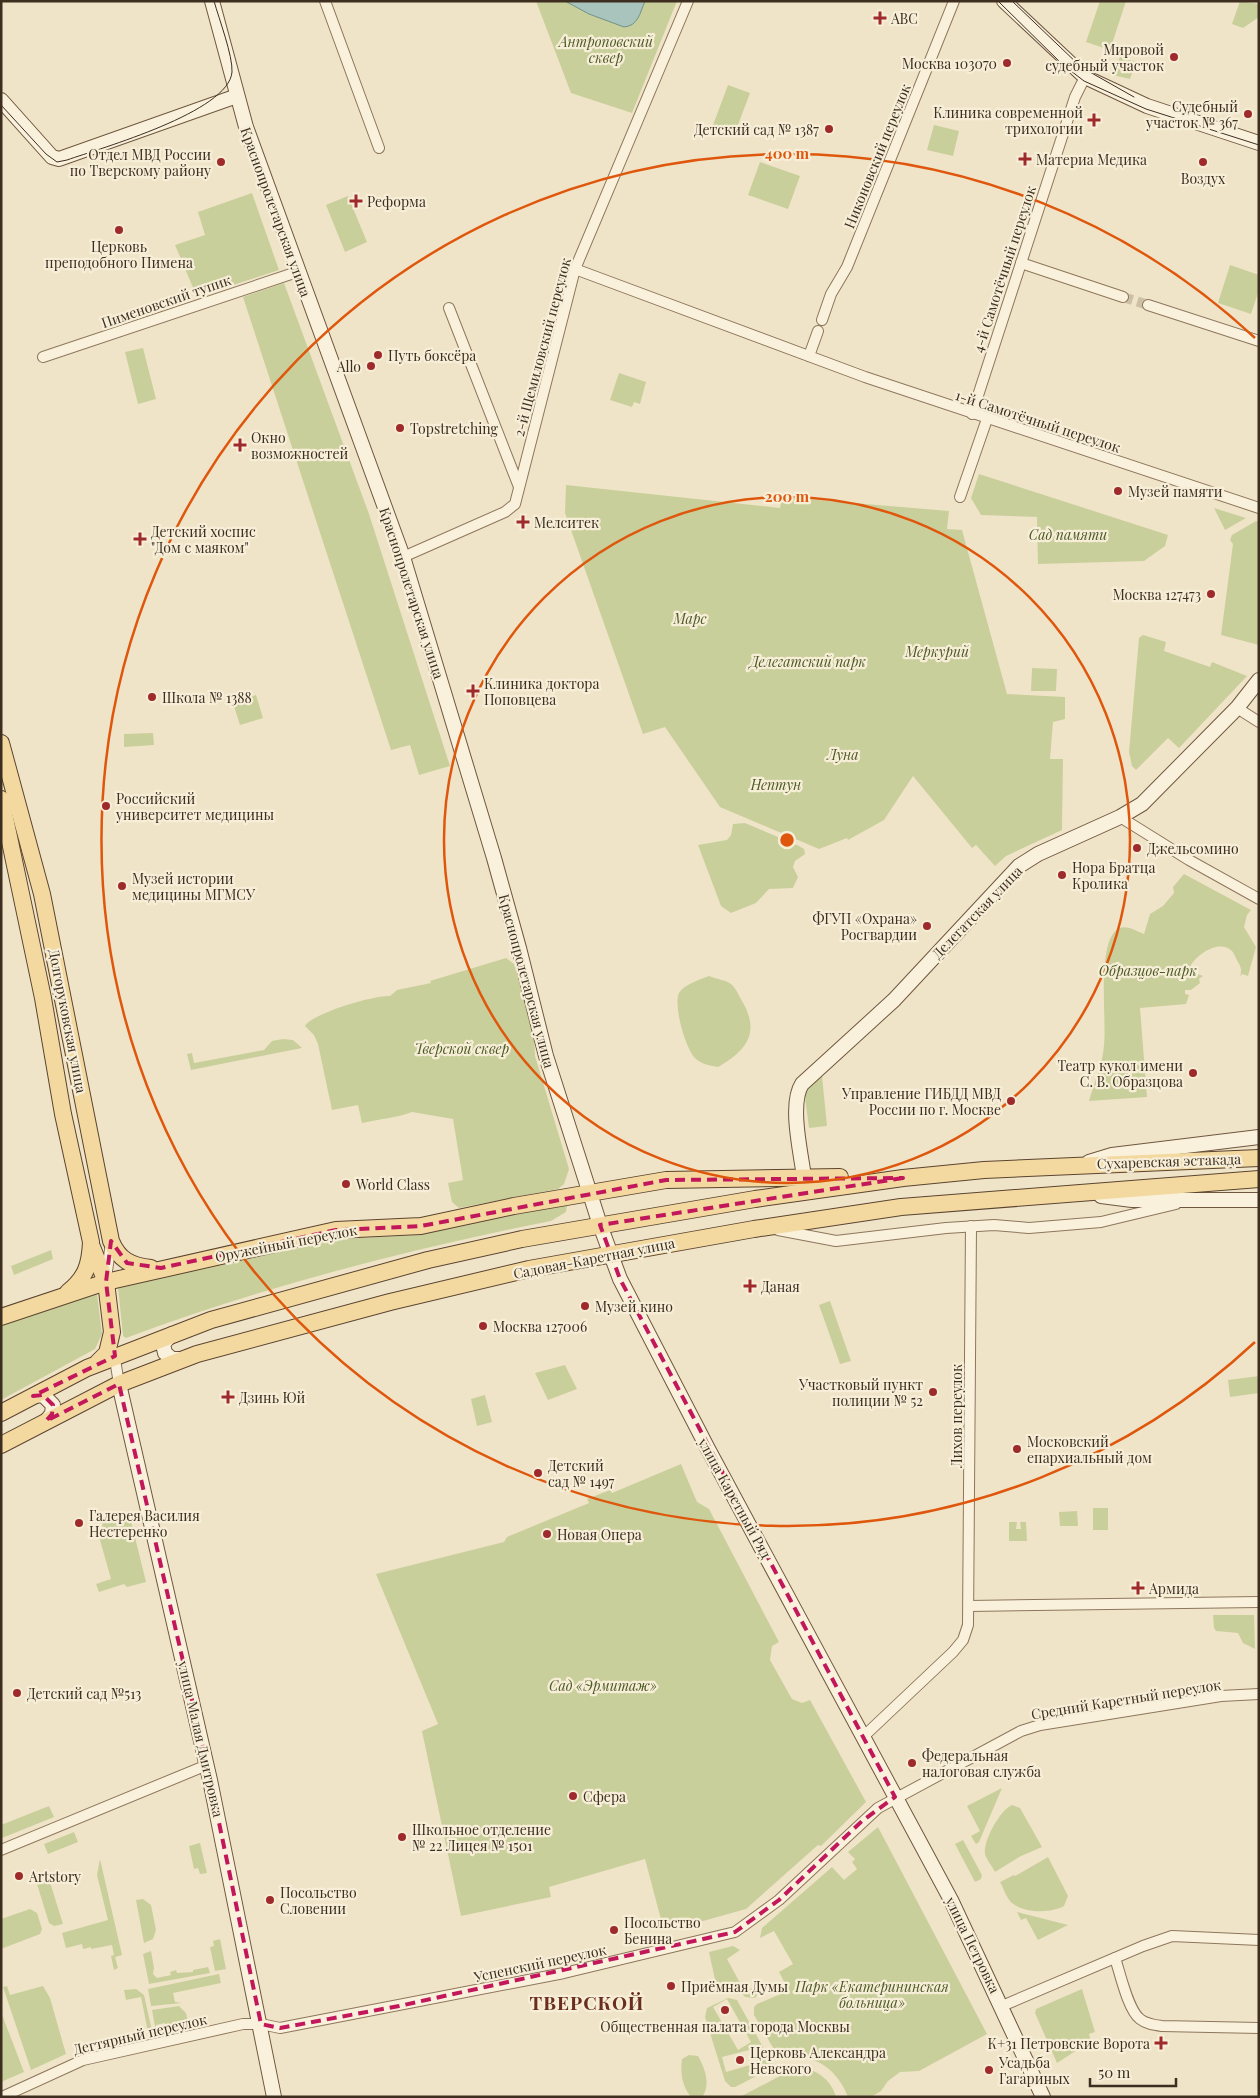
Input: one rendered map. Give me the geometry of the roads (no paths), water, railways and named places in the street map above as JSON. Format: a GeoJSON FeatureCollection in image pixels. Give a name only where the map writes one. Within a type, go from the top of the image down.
{"type":"FeatureCollection","features":[{"type":"Feature","properties":{"kind":"main road","name":"Краснопролетарская улица"},"geometry":{"type":"LineString","coordinates":[[212,1],[246,128],[403,557],[499,876],[546,1056],[589,1193]]}},
{"type":"Feature","properties":{"kind":"main road"},"geometry":{"type":"LineString","coordinates":[[1004,1],[1085,77],[1147,106],[1259,143]]}},
{"type":"Feature","properties":{"kind":"main road"},"geometry":{"type":"LineString","coordinates":[[1,100],[52,157],[60,159],[236,96]]}},
{"type":"Feature","properties":{"kind":"main road","name":"Делегатская улица"},"geometry":{"type":"LineString","coordinates":[[804,1177],[795,1103],[798,1090],[802,1084],[894,1000],[1010,874],[1038,854],[1120,817],[1151,797],[1237,708],[1259,680]]}},
{"type":"Feature","properties":{"kind":"main road","name":"Долгоруковская улица"},"geometry":{"type":"LineString","coordinates":[[1,743],[42,894],[111,1241],[117,1254],[127,1262],[136,1266],[161,1268]]}},
{"type":"Feature","properties":{"kind":"main road","name":"Долгоруковская улица"},"geometry":{"type":"LineString","coordinates":[[1,799],[91,1242],[91,1256],[86,1274],[65,1294]]}},
{"type":"Feature","properties":{"kind":"main road"},"geometry":{"type":"LineString","coordinates":[[1,1413],[95,1364],[172,1333],[268,1303],[428,1260],[531,1237],[818,1189],[984,1170],[1080,1165],[1112,1155],[1259,1137]]}},
{"type":"Feature","properties":{"kind":"main road","name":"Сухаревская эстакада"},"geometry":{"type":"LineString","coordinates":[[1080,1165],[1259,1158]]}},
{"type":"Feature","properties":{"kind":"main road"},"geometry":{"type":"LineString","coordinates":[[589,1193],[672,1179],[903,1178]]}},
{"type":"Feature","properties":{"kind":"main road","name":"Сухаревская эстакада"},"geometry":{"type":"LineString","coordinates":[[1082,1194],[1259,1179]]}},
{"type":"Feature","properties":{"kind":"main road","name":"улица Каретный Ряд"},"geometry":{"type":"LineString","coordinates":[[589,1193],[620,1279],[697,1428],[895,1797]]}},
{"type":"Feature","properties":{"kind":"main road","name":"Оружейный переулок"},"geometry":{"type":"LineString","coordinates":[[161,1268],[336,1230],[421,1226],[589,1193]]}},
{"type":"Feature","properties":{"kind":"main road"},"geometry":{"type":"LineString","coordinates":[[1082,1194],[1132,1200],[1259,1200]]}},
{"type":"Feature","properties":{"kind":"main road","name":"Садовая-Каретная улица"},"geometry":{"type":"LineString","coordinates":[[1,1444],[119,1384],[181,1359],[254,1337],[422,1293],[529,1269],[610,1254],[901,1207],[1082,1194]]}},
{"type":"Feature","properties":{"kind":"main road"},"geometry":{"type":"LineString","coordinates":[[91,1242],[106,1282],[112,1332],[107,1353],[95,1364]]}},
{"type":"Feature","properties":{"kind":"main road"},"geometry":{"type":"LineString","coordinates":[[1,1316],[65,1294],[161,1268]]}},
{"type":"Feature","properties":{"kind":"main road"},"geometry":{"type":"LineString","coordinates":[[172,1333],[165,1339],[163,1348],[172,1359],[181,1359]]}},
{"type":"Feature","properties":{"kind":"main road","name":"улица Малая Дмитровка"},"geometry":{"type":"LineString","coordinates":[[119,1384],[123,1412],[207,1765],[261,2024],[274,2097]]}},
{"type":"Feature","properties":{"kind":"main road"},"geometry":{"type":"LineString","coordinates":[[33,1396],[43,1395],[53,1405],[52,1414],[46,1422]]}},
{"type":"Feature","properties":{"kind":"main road","name":"улица Петровка"},"geometry":{"type":"LineString","coordinates":[[895,1797],[951,1900],[1043,2097]]}},
{"type":"Feature","properties":{"kind":"street"},"geometry":{"type":"LineString","coordinates":[[325,1],[379,148]]}},
{"type":"Feature","properties":{"kind":"street","name":"2-й Щемиловский переулок"},"geometry":{"type":"LineString","coordinates":[[403,557],[511,509],[516,502],[575,269],[688,1]]}},
{"type":"Feature","properties":{"kind":"street","name":"Никоновский переулок"},"geometry":{"type":"LineString","coordinates":[[822,320],[831,294],[847,267],[954,1]]}},
{"type":"Feature","properties":{"kind":"street","name":"4-й Самотёчный переулок"},"geometry":{"type":"LineString","coordinates":[[972,414],[1075,97],[1085,77]]}},
{"type":"Feature","properties":{"kind":"street"},"geometry":{"type":"LineString","coordinates":[[1021,263],[1123,296]]}},
{"type":"Feature","properties":{"kind":"street","name":"1-й Самотёчный переулок"},"geometry":{"type":"LineString","coordinates":[[575,269],[972,414],[1259,508]]}},
{"type":"Feature","properties":{"kind":"street","name":"Пименовский тупик"},"geometry":{"type":"LineString","coordinates":[[43,356],[298,272]]}},
{"type":"Feature","properties":{"kind":"street"},"geometry":{"type":"LineString","coordinates":[[1148,305],[1259,341]]}},
{"type":"Feature","properties":{"kind":"street"},"geometry":{"type":"LineString","coordinates":[[448,308],[519,487]]}},
{"type":"Feature","properties":{"kind":"street"},"geometry":{"type":"LineString","coordinates":[[809,356],[818,332]]}},
{"type":"Feature","properties":{"kind":"street"},"geometry":{"type":"LineString","coordinates":[[960,497],[987,419]]}},
{"type":"Feature","properties":{"kind":"street"},"geometry":{"type":"LineString","coordinates":[[1237,708],[1259,722]]}},
{"type":"Feature","properties":{"kind":"street"},"geometry":{"type":"LineString","coordinates":[[1120,817],[1189,860],[1259,899]]}},
{"type":"Feature","properties":{"kind":"street"},"geometry":{"type":"LineString","coordinates":[[22,898],[24,890],[30,886],[37,887],[42,894]]}},
{"type":"Feature","properties":{"kind":"street"},"geometry":{"type":"LineString","coordinates":[[64,1114],[68,1121],[77,1123],[84,1118],[86,1110]]}},
{"type":"Feature","properties":{"kind":"street"},"geometry":{"type":"LineString","coordinates":[[762,1228],[798,1232],[836,1241],[971,1226],[1004,1225],[1029,1228],[1101,1222],[1194,1201]]}},
{"type":"Feature","properties":{"kind":"street","name":"Лихов переулок"},"geometry":{"type":"LineString","coordinates":[[863,1736],[963,1640],[968,1625],[971,1226]]}},
{"type":"Feature","properties":{"kind":"street"},"geometry":{"type":"LineString","coordinates":[[106,1282],[111,1241]]}},
{"type":"Feature","properties":{"kind":"street"},"geometry":{"type":"LineString","coordinates":[[112,1332],[119,1384]]}},
{"type":"Feature","properties":{"kind":"street"},"geometry":{"type":"LineString","coordinates":[[969,1606],[1259,1602]]}},
{"type":"Feature","properties":{"kind":"street","name":"Средний Каретный переулок"},"geometry":{"type":"LineString","coordinates":[[895,1797],[1022,1731],[1040,1725],[1221,1696],[1259,1694]]}},
{"type":"Feature","properties":{"kind":"street"},"geometry":{"type":"LineString","coordinates":[[1,1850],[207,1765]]}},
{"type":"Feature","properties":{"kind":"street","name":"Успенский переулок"},"geometry":{"type":"LineString","coordinates":[[261,2024],[280,2028],[399,2006],[564,1973],[735,1932],[773,1905],[862,1821],[895,1797]]}},
{"type":"Feature","properties":{"kind":"street"},"geometry":{"type":"LineString","coordinates":[[1002,2006],[1172,1936],[1259,1940]]}},
{"type":"Feature","properties":{"kind":"street"},"geometry":{"type":"LineString","coordinates":[[1115,1958],[1132,2008],[1136,2016],[1148,2024],[1259,2028]]}},
{"type":"Feature","properties":{"kind":"street","name":"Дегтярный переулок"},"geometry":{"type":"LineString","coordinates":[[2,2097],[83,2060],[242,2024],[261,2024]]}},
{"type":"Feature","properties":{"kind":"water"},"geometry":{"type":"Polygon","coordinates":[[[565,1],[645,1],[635,21],[629,26],[624,27],[589,14],[565,1]]]}},
{"type":"Feature","properties":{"kind":"tunnel"},"geometry":{"type":"LineString","coordinates":[[1123,297],[1148,305]]}},
{"type":"Feature","properties":{"kind":"tram line"},"geometry":{"type":"LineString","coordinates":[[1,105],[46,154],[57,162],[133,137],[187,114],[210,101],[225,87],[232,72],[228,47],[214,1]]}},
{"type":"Feature","properties":{"kind":"tram line"},"geometry":{"type":"LineString","coordinates":[[998,1],[1062,64],[1084,81],[1146,109],[1259,145]]}},
{"type":"Feature","properties":{"kind":"tram line"},"geometry":{"type":"LineString","coordinates":[[1012,1],[1081,67],[1134,97]]}},
{"type":"Feature","properties":{"kind":"place","name":"ABC"},"geometry":{"type":"Point","coordinates":[880,18]}},
{"type":"Feature","properties":{"kind":"place","name":"Мировой судебный участок"},"geometry":{"type":"Point","coordinates":[1174,57]}},
{"type":"Feature","properties":{"kind":"place","name":"Москва 103070"},"geometry":{"type":"Point","coordinates":[1007,63]}},
{"type":"Feature","properties":{"kind":"place","name":"Судебный участок № 367"},"geometry":{"type":"Point","coordinates":[1248,114]}},
{"type":"Feature","properties":{"kind":"place","name":"Клиника современной трихологии"},"geometry":{"type":"Point","coordinates":[1094,120]}},
{"type":"Feature","properties":{"kind":"place","name":"Детский сад № 1387"},"geometry":{"type":"Point","coordinates":[829,129]}},
{"type":"Feature","properties":{"kind":"place","name":"Материа Медика"},"geometry":{"type":"Point","coordinates":[1025,159]}},
{"type":"Feature","properties":{"kind":"place","name":"Отдел МВД России по Тверскому району"},"geometry":{"type":"Point","coordinates":[221,162]}},
{"type":"Feature","properties":{"kind":"place","name":"Воздух"},"geometry":{"type":"Point","coordinates":[1203,162]}},
{"type":"Feature","properties":{"kind":"place","name":"Реформа"},"geometry":{"type":"Point","coordinates":[356,201]}},
{"type":"Feature","properties":{"kind":"place","name":"Церковь преподобного Пимена"},"geometry":{"type":"Point","coordinates":[119,230]}},
{"type":"Feature","properties":{"kind":"place","name":"Путь боксёра"},"geometry":{"type":"Point","coordinates":[378,355]}},
{"type":"Feature","properties":{"kind":"place","name":"Allo"},"geometry":{"type":"Point","coordinates":[371,366]}},
{"type":"Feature","properties":{"kind":"place","name":"Topstretching"},"geometry":{"type":"Point","coordinates":[400,428]}},
{"type":"Feature","properties":{"kind":"place","name":"Окно возможностей"},"geometry":{"type":"Point","coordinates":[240,445]}},
{"type":"Feature","properties":{"kind":"place","name":"Музей памяти"},"geometry":{"type":"Point","coordinates":[1118,491]}},
{"type":"Feature","properties":{"kind":"place","name":"Мелситек"},"geometry":{"type":"Point","coordinates":[523,522]}},
{"type":"Feature","properties":{"kind":"place","name":"Детский хоспис \"Дом с маяком\""},"geometry":{"type":"Point","coordinates":[140,539]}},
{"type":"Feature","properties":{"kind":"place","name":"Москва 127473"},"geometry":{"type":"Point","coordinates":[1211,594]}},
{"type":"Feature","properties":{"kind":"place","name":"Клиника доктора Поповцева"},"geometry":{"type":"Point","coordinates":[473,691]}},
{"type":"Feature","properties":{"kind":"place","name":"Школа № 1388"},"geometry":{"type":"Point","coordinates":[152,697]}},
{"type":"Feature","properties":{"kind":"place","name":"Российский университет медицины"},"geometry":{"type":"Point","coordinates":[106,806]}},
{"type":"Feature","properties":{"kind":"place","name":"Джельсомино"},"geometry":{"type":"Point","coordinates":[1137,848]}},
{"type":"Feature","properties":{"kind":"place","name":"Нора Братца Кролика"},"geometry":{"type":"Point","coordinates":[1062,875]}},
{"type":"Feature","properties":{"kind":"place","name":"Музей истории медицины МГМСУ"},"geometry":{"type":"Point","coordinates":[122,886]}},
{"type":"Feature","properties":{"kind":"place","name":"ФГУП «Охрана» Росгвардии"},"geometry":{"type":"Point","coordinates":[927,926]}},
{"type":"Feature","properties":{"kind":"place","name":"Театр кукол имени С. В. Образцова"},"geometry":{"type":"Point","coordinates":[1193,1073]}},
{"type":"Feature","properties":{"kind":"place","name":"Управление ГИБДД МВД России по г. Москве"},"geometry":{"type":"Point","coordinates":[1011,1101]}},
{"type":"Feature","properties":{"kind":"place","name":"World Class"},"geometry":{"type":"Point","coordinates":[346,1184]}},
{"type":"Feature","properties":{"kind":"place","name":"Даная"},"geometry":{"type":"Point","coordinates":[750,1286]}},
{"type":"Feature","properties":{"kind":"place","name":"Музей кино"},"geometry":{"type":"Point","coordinates":[585,1306]}},
{"type":"Feature","properties":{"kind":"place","name":"Москва 127006"},"geometry":{"type":"Point","coordinates":[483,1326]}},
{"type":"Feature","properties":{"kind":"place","name":"Участковый пункт полиции № 52"},"geometry":{"type":"Point","coordinates":[933,1392]}},
{"type":"Feature","properties":{"kind":"place","name":"Дзинь Юй"},"geometry":{"type":"Point","coordinates":[228,1397]}},
{"type":"Feature","properties":{"kind":"place","name":"Московский епархиальный дом"},"geometry":{"type":"Point","coordinates":[1017,1449]}},
{"type":"Feature","properties":{"kind":"place","name":"Детский сад № 1497"},"geometry":{"type":"Point","coordinates":[538,1473]}},
{"type":"Feature","properties":{"kind":"place","name":"Галерея Василия Нестеренко"},"geometry":{"type":"Point","coordinates":[79,1523]}},
{"type":"Feature","properties":{"kind":"place","name":"Новая Опера"},"geometry":{"type":"Point","coordinates":[547,1534]}},
{"type":"Feature","properties":{"kind":"place","name":"Армида"},"geometry":{"type":"Point","coordinates":[1138,1588]}},
{"type":"Feature","properties":{"kind":"place","name":"Детский сад №513"},"geometry":{"type":"Point","coordinates":[17,1693]}},
{"type":"Feature","properties":{"kind":"place","name":"Федеральная налоговая служба"},"geometry":{"type":"Point","coordinates":[912,1763]}},
{"type":"Feature","properties":{"kind":"place","name":"Сфера"},"geometry":{"type":"Point","coordinates":[573,1796]}},
{"type":"Feature","properties":{"kind":"place","name":"Школьное отделение № 22 Лицея № 1501"},"geometry":{"type":"Point","coordinates":[402,1837]}},
{"type":"Feature","properties":{"kind":"place","name":"Artstory"},"geometry":{"type":"Point","coordinates":[19,1876]}},
{"type":"Feature","properties":{"kind":"place","name":"Посольство Словении"},"geometry":{"type":"Point","coordinates":[270,1900]}},
{"type":"Feature","properties":{"kind":"place","name":"Посольство Бенина"},"geometry":{"type":"Point","coordinates":[614,1930]}},
{"type":"Feature","properties":{"kind":"place","name":"Приёмная Думы"},"geometry":{"type":"Point","coordinates":[671,1986]}},
{"type":"Feature","properties":{"kind":"place","name":"Общественная палата города Москвы"},"geometry":{"type":"Point","coordinates":[725,2010]}},
{"type":"Feature","properties":{"kind":"place","name":"К+31 Петровские Ворота"},"geometry":{"type":"Point","coordinates":[1161,2043]}},
{"type":"Feature","properties":{"kind":"place","name":"Церковь Александра Невского"},"geometry":{"type":"Point","coordinates":[740,2060]}},
{"type":"Feature","properties":{"kind":"place","name":"Усадьба Гагариных"},"geometry":{"type":"Point","coordinates":[989,2070]}},
{"type":"Feature","properties":{"kind":"district","name":"ТВЕРСКОЙ"},"geometry":{"type":"Point","coordinates":[587,2002]}},
{"type":"Feature","properties":{"kind":"park label","name":"Антроповский сквер"},"geometry":{"type":"Point","coordinates":[606,49]}},
{"type":"Feature","properties":{"kind":"park label","name":"Сад памяти"},"geometry":{"type":"Point","coordinates":[1068,534]}},
{"type":"Feature","properties":{"kind":"park label","name":"Марс"},"geometry":{"type":"Point","coordinates":[690,618]}},
{"type":"Feature","properties":{"kind":"park label","name":"Меркурий"},"geometry":{"type":"Point","coordinates":[937,651]}},
{"type":"Feature","properties":{"kind":"park label","name":"Делегатский парк"},"geometry":{"type":"Point","coordinates":[808,661]}},
{"type":"Feature","properties":{"kind":"park label","name":"Луна"},"geometry":{"type":"Point","coordinates":[843,754]}},
{"type":"Feature","properties":{"kind":"park label","name":"Нептун"},"geometry":{"type":"Point","coordinates":[776,784]}},
{"type":"Feature","properties":{"kind":"park label","name":"Образцов-парк"},"geometry":{"type":"Point","coordinates":[1148,970]}},
{"type":"Feature","properties":{"kind":"park label","name":"Тверской сквер"},"geometry":{"type":"Point","coordinates":[462,1048]}},
{"type":"Feature","properties":{"kind":"park label","name":"Сад «Эрмитаж»"},"geometry":{"type":"Point","coordinates":[603,1685]}},
{"type":"Feature","properties":{"kind":"park label","name":"Парк «Екатерининская больница»"},"geometry":{"type":"Point","coordinates":[872,1994]}}]}
